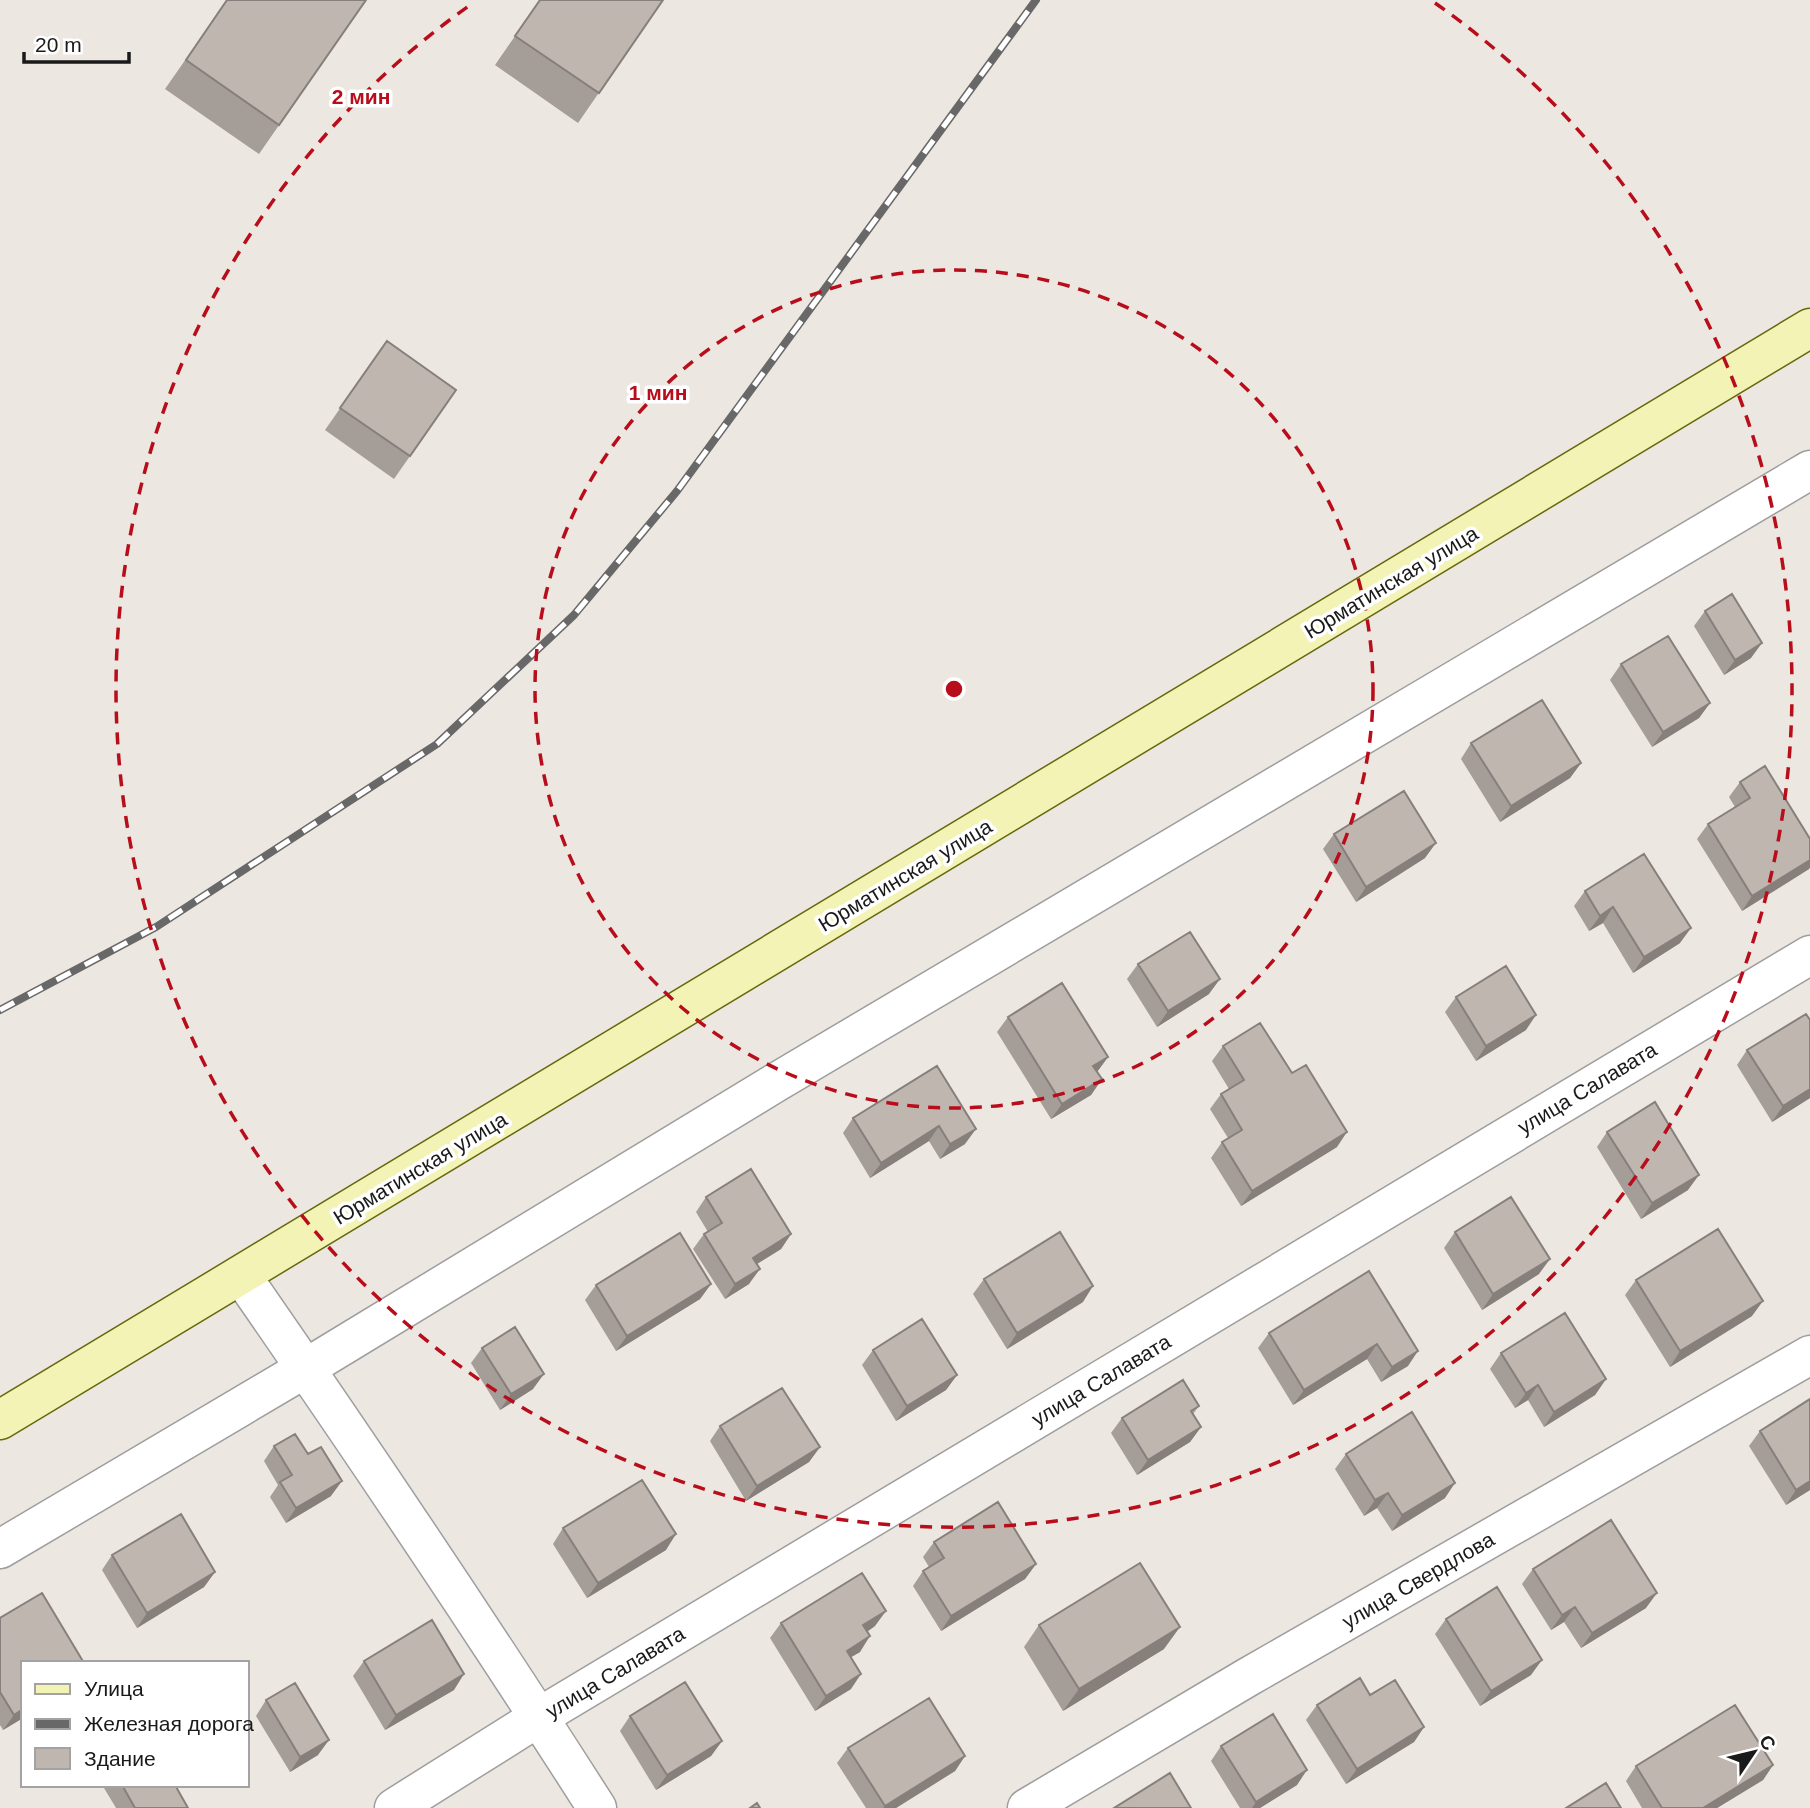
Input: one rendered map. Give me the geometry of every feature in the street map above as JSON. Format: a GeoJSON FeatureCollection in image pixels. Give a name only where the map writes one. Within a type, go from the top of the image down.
{"type":"FeatureCollection","features":[{"type":"Feature","properties":{"kind":"main road","name":"Юрматинская улица"},"geometry":{"type":"LineString","coordinates":[[0,1420],[1810,328]]}},
{"type":"Feature","properties":{"kind":"street"},"geometry":{"type":"LineString","coordinates":[[0,1549],[306,1368],[775,1083],[1810,470]]}},
{"type":"Feature","properties":{"kind":"street","name":"улица Салавата"},"geometry":{"type":"LineString","coordinates":[[394,1808],[539,1717],[1810,955]]}},
{"type":"Feature","properties":{"kind":"street"},"geometry":{"type":"LineString","coordinates":[[241,1275],[306,1368],[597,1808]]}},
{"type":"Feature","properties":{"kind":"street","name":"улица Свердлова"},"geometry":{"type":"LineString","coordinates":[[1027,1808],[1810,1355]]}},
{"type":"Feature","properties":{"kind":"building"},"geometry":{"type":"Polygon","coordinates":[[[227,0],[366,0],[279,125],[186,60],[227,0]]]}},
{"type":"Feature","properties":{"kind":"building"},"geometry":{"type":"Polygon","coordinates":[[[540,0],[663,0],[599,93],[515,36],[540,0]]]}},
{"type":"Feature","properties":{"kind":"building"},"geometry":{"type":"Polygon","coordinates":[[[387,341],[456,390],[410,456],[340,408],[387,341]]]}},
{"type":"Feature","properties":{"kind":"building"},"geometry":{"type":"Polygon","coordinates":[[[1732,594],[1762,643],[1735,660],[1705,611],[1732,594]]]}},
{"type":"Feature","properties":{"kind":"building"},"geometry":{"type":"Polygon","coordinates":[[[1668,636],[1710,703],[1663,732],[1621,664],[1668,636]]]}},
{"type":"Feature","properties":{"kind":"building"},"geometry":{"type":"Polygon","coordinates":[[[1542,700],[1581,763],[1511,806],[1471,743],[1542,700]]]}},
{"type":"Feature","properties":{"kind":"building"},"geometry":{"type":"Polygon","coordinates":[[[1765,766],[1810,839],[1810,860],[1752,896],[1708,824],[1750,798],[1740,782],[1765,766]]]}},
{"type":"Feature","properties":{"kind":"building"},"geometry":{"type":"Polygon","coordinates":[[[1404,791],[1436,843],[1366,887],[1334,834],[1404,791]]]}},
{"type":"Feature","properties":{"kind":"building"},"geometry":{"type":"Polygon","coordinates":[[[1644,854],[1691,928],[1644,957],[1613,907],[1600,916],[1585,891],[1644,854]]]}},
{"type":"Feature","properties":{"kind":"building"},"geometry":{"type":"Polygon","coordinates":[[[1190,932],[1220,979],[1168,1011],[1138,964],[1190,932]]]}},
{"type":"Feature","properties":{"kind":"building"},"geometry":{"type":"Polygon","coordinates":[[[1506,966],[1536,1015],[1486,1046],[1456,997],[1506,966]]]}},
{"type":"Feature","properties":{"kind":"building"},"geometry":{"type":"Polygon","coordinates":[[[1062,983],[1108,1057],[1093,1066],[1102,1079],[1062,1104],[1008,1017],[1062,983]]]}},
{"type":"Feature","properties":{"kind":"building"},"geometry":{"type":"Polygon","coordinates":[[[1806,1014],[1810,1020],[1810,1089],[1783,1106],[1747,1050],[1806,1014]]]}},
{"type":"Feature","properties":{"kind":"building"},"geometry":{"type":"Polygon","coordinates":[[[1260,1023],[1292,1073],[1306,1065],[1347,1132],[1252,1191],[1222,1142],[1242,1130],[1221,1094],[1244,1080],[1223,1046],[1260,1023]]]}},
{"type":"Feature","properties":{"kind":"building"},"geometry":{"type":"Polygon","coordinates":[[[937,1066],[976,1129],[950,1144],[939,1126],[881,1163],[853,1118],[937,1066]]]}},
{"type":"Feature","properties":{"kind":"building"},"geometry":{"type":"Polygon","coordinates":[[[1655,1102],[1699,1175],[1652,1203],[1607,1132],[1655,1102]]]}},
{"type":"Feature","properties":{"kind":"building"},"geometry":{"type":"Polygon","coordinates":[[[751,1169],[791,1234],[753,1258],[760,1269],[735,1284],[704,1234],[722,1223],[706,1197],[751,1169]]]}},
{"type":"Feature","properties":{"kind":"building"},"geometry":{"type":"Polygon","coordinates":[[[1511,1197],[1550,1259],[1493,1294],[1455,1232],[1511,1197]]]}},
{"type":"Feature","properties":{"kind":"building"},"geometry":{"type":"Polygon","coordinates":[[[1718,1229],[1763,1301],[1680,1351],[1636,1280],[1718,1229]]]}},
{"type":"Feature","properties":{"kind":"building"},"geometry":{"type":"Polygon","coordinates":[[[1060,1232],[1093,1286],[1017,1333],[984,1279],[1060,1232]]]}},
{"type":"Feature","properties":{"kind":"building"},"geometry":{"type":"Polygon","coordinates":[[[680,1233],[711,1284],[627,1336],[596,1285],[680,1233]]]}},
{"type":"Feature","properties":{"kind":"building"},"geometry":{"type":"Polygon","coordinates":[[[1369,1271],[1418,1351],[1392,1367],[1377,1344],[1304,1390],[1269,1333],[1369,1271]]]}},
{"type":"Feature","properties":{"kind":"building"},"geometry":{"type":"Polygon","coordinates":[[[1565,1313],[1606,1379],[1554,1412],[1538,1385],[1526,1393],[1501,1353],[1565,1313]]]}},
{"type":"Feature","properties":{"kind":"building"},"geometry":{"type":"Polygon","coordinates":[[[922,1319],[957,1375],[907,1406],[873,1350],[922,1319]]]}},
{"type":"Feature","properties":{"kind":"building"},"geometry":{"type":"Polygon","coordinates":[[[515,1327],[544,1374],[511,1394],[482,1348],[515,1327]]]}},
{"type":"Feature","properties":{"kind":"building"},"geometry":{"type":"Polygon","coordinates":[[[1183,1380],[1199,1406],[1191,1411],[1201,1427],[1148,1460],[1122,1418],[1183,1380]]]}},
{"type":"Feature","properties":{"kind":"building"},"geometry":{"type":"Polygon","coordinates":[[[782,1388],[820,1447],[757,1486],[720,1426],[782,1388]]]}},
{"type":"Feature","properties":{"kind":"building"},"geometry":{"type":"Polygon","coordinates":[[[1810,1399],[1810,1481],[1796,1490],[1760,1431],[1810,1399]]]}},
{"type":"Feature","properties":{"kind":"building"},"geometry":{"type":"Polygon","coordinates":[[[1412,1412],[1455,1483],[1402,1515],[1388,1493],[1375,1500],[1346,1454],[1412,1412]]]}},
{"type":"Feature","properties":{"kind":"building"},"geometry":{"type":"Polygon","coordinates":[[[295,1434],[308,1454],[321,1447],[342,1481],[296,1508],[280,1482],[292,1475],[274,1446],[295,1434]]]}},
{"type":"Feature","properties":{"kind":"building"},"geometry":{"type":"Polygon","coordinates":[[[642,1480],[676,1534],[598,1583],[563,1528],[642,1480]]]}},
{"type":"Feature","properties":{"kind":"building"},"geometry":{"type":"Polygon","coordinates":[[[998,1502],[1036,1564],[951,1616],[923,1571],[944,1558],[934,1542],[998,1502]]]}},
{"type":"Feature","properties":{"kind":"building"},"geometry":{"type":"Polygon","coordinates":[[[181,1514],[215,1572],[147,1613],[112,1555],[181,1514]]]}},
{"type":"Feature","properties":{"kind":"building"},"geometry":{"type":"Polygon","coordinates":[[[1611,1520],[1657,1593],[1592,1633],[1575,1607],[1562,1615],[1533,1569],[1611,1520]]]}},
{"type":"Feature","properties":{"kind":"building"},"geometry":{"type":"Polygon","coordinates":[[[1140,1563],[1180,1627],[1079,1689],[1039,1625],[1140,1563]]]}},
{"type":"Feature","properties":{"kind":"building"},"geometry":{"type":"Polygon","coordinates":[[[862,1573],[886,1611],[863,1625],[870,1636],[847,1651],[861,1674],[826,1696],[781,1623],[862,1573]]]}},
{"type":"Feature","properties":{"kind":"building"},"geometry":{"type":"Polygon","coordinates":[[[1497,1587],[1542,1660],[1491,1691],[1446,1619],[1497,1587]]]}},
{"type":"Feature","properties":{"kind":"building"},"geometry":{"type":"Polygon","coordinates":[[[42,1593],[83,1661],[21,1661],[21,1710],[14,1715],[0,1692],[0,1618],[42,1593]]]}},
{"type":"Feature","properties":{"kind":"building"},"geometry":{"type":"Polygon","coordinates":[[[432,1620],[464,1674],[396,1715],[364,1661],[432,1620]]]}},
{"type":"Feature","properties":{"kind":"building"},"geometry":{"type":"Polygon","coordinates":[[[1360,1678],[1370,1695],[1395,1680],[1424,1727],[1357,1769],[1317,1705],[1360,1678]]]}},
{"type":"Feature","properties":{"kind":"building"},"geometry":{"type":"Polygon","coordinates":[[[685,1682],[722,1741],[667,1775],[630,1716],[685,1682]]]}},
{"type":"Feature","properties":{"kind":"building"},"geometry":{"type":"Polygon","coordinates":[[[295,1683],[329,1740],[300,1757],[266,1700],[295,1683]]]}},
{"type":"Feature","properties":{"kind":"building"},"geometry":{"type":"Polygon","coordinates":[[[929,1698],[965,1756],[885,1806],[848,1748],[929,1698]]]}},
{"type":"Feature","properties":{"kind":"building"},"geometry":{"type":"Polygon","coordinates":[[[1735,1705],[1773,1765],[1703,1808],[1662,1808],[1636,1766],[1735,1705]]]}},
{"type":"Feature","properties":{"kind":"building"},"geometry":{"type":"Polygon","coordinates":[[[1273,1714],[1307,1770],[1256,1802],[1221,1746],[1273,1714]]]}},
{"type":"Feature","properties":{"kind":"building"},"geometry":{"type":"Polygon","coordinates":[[[1170,1773],[1191,1808],[1114,1808],[1170,1773]]]}},
{"type":"Feature","properties":{"kind":"building"},"geometry":{"type":"Polygon","coordinates":[[[1606,1783],[1621,1808],[1566,1808],[1606,1783]]]}},
{"type":"Feature","properties":{"kind":"building"},"geometry":{"type":"Polygon","coordinates":[[[123,1787],[176,1787],[188,1808],[135,1808],[123,1787]]]}},
{"type":"Feature","properties":{"kind":"railway"},"geometry":{"type":"LineString","coordinates":[[0,1010],[156,927],[437,744],[574,615],[677,491],[1036,0]]}}]}
